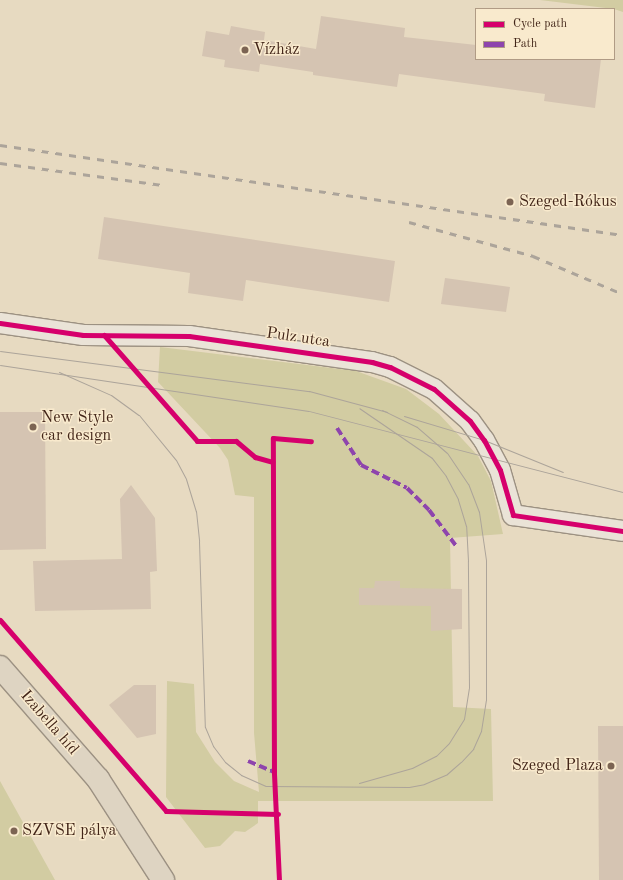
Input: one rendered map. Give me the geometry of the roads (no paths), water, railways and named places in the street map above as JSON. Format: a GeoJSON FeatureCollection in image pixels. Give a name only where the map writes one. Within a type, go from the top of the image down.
{"type":"FeatureCollection","features":[{"type":"Feature","properties":{"kind":"main road","name":"Izabella híd"},"geometry":{"type":"LineString","coordinates":[[0,667],[98,778],[163,880]]}},
{"type":"Feature","properties":{"kind":"street","name":"Pulz utca"},"geometry":{"type":"LineString","coordinates":[[0,323],[83,335],[189,336],[372,362],[390,367],[434,389],[470,421],[484,440],[500,470],[513,515],[623,531]]}},
{"type":"Feature","properties":{"kind":"tram line"},"geometry":{"type":"LineString","coordinates":[[0,351],[309,391],[387,412]]}},
{"type":"Feature","properties":{"kind":"tram line"},"geometry":{"type":"LineString","coordinates":[[0,365],[309,411],[623,492]]}},
{"type":"Feature","properties":{"kind":"tram line"},"geometry":{"type":"LineString","coordinates":[[59,372],[111,395],[139,415],[176,460],[186,479],[196,511],[199,541],[205,727],[213,746],[225,762],[241,775],[266,786],[409,787],[424,784],[447,774],[461,762],[473,749],[481,731],[486,700],[486,560],[479,512],[468,484],[447,453],[417,427],[382,410]]}},
{"type":"Feature","properties":{"kind":"tram line"},"geometry":{"type":"LineString","coordinates":[[359,408],[432,458],[446,476],[458,499],[466,526],[468,561],[469,688],[464,719],[449,743],[436,756],[412,768],[359,783]]}},
{"type":"Feature","properties":{"kind":"tram line"},"geometry":{"type":"LineString","coordinates":[[404,416],[484,440],[563,472]]}},
{"type":"Feature","properties":{"kind":"railway"},"geometry":{"type":"LineString","coordinates":[[0,145],[623,235]]}},
{"type":"Feature","properties":{"kind":"railway"},"geometry":{"type":"LineString","coordinates":[[0,163],[163,185]]}},
{"type":"Feature","properties":{"kind":"railway"},"geometry":{"type":"LineString","coordinates":[[409,222],[533,256],[623,294]]}},
{"type":"Feature","properties":{"kind":"place","name":"Vízház"},"geometry":{"type":"Point","coordinates":[245,50]}},
{"type":"Feature","properties":{"kind":"place","name":"Szeged-Rókus"},"geometry":{"type":"Point","coordinates":[510,202]}},
{"type":"Feature","properties":{"kind":"place","name":"New Style car design"},"geometry":{"type":"Point","coordinates":[33,427]}},
{"type":"Feature","properties":{"kind":"place","name":"Szeged Plaza"},"geometry":{"type":"Point","coordinates":[611,766]}},
{"type":"Feature","properties":{"kind":"place","name":"SZVSE pálya"},"geometry":{"type":"Point","coordinates":[14,831]}}]}
